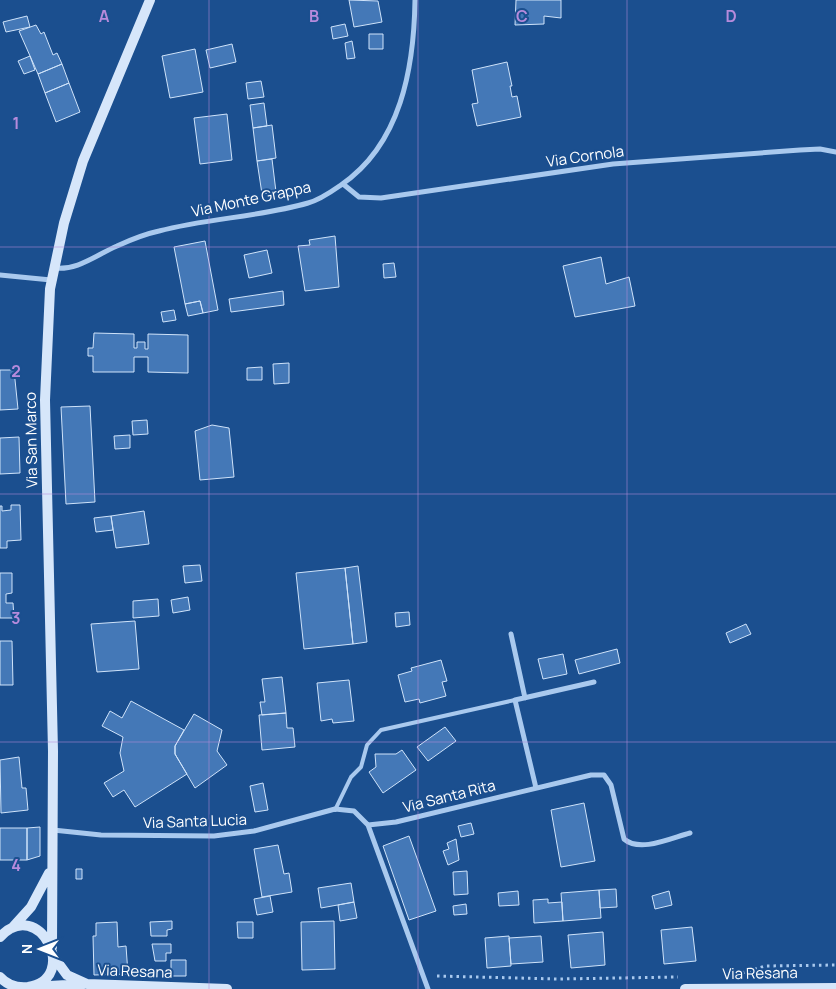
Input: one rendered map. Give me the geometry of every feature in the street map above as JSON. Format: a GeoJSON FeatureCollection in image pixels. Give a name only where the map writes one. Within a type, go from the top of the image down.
{"type":"FeatureCollection","features":[{"type":"Feature","properties":{"kind":"street","name":"Via San Marco"},"geometry":{"type":"LineString","coordinates":[[52,956],[51,867],[53,830],[45,400],[51,280],[67,211],[83,161],[150,0]]}},
{"type":"Feature","properties":{"kind":"street","name":"Via Monte Grappa"},"geometry":{"type":"LineString","coordinates":[[53,268],[73,268],[127,241],[165,229],[309,203],[356,175],[372,159],[384,141],[402,97],[412,51],[415,0]]}},
{"type":"Feature","properties":{"kind":"street","name":"Via Cornola"},"geometry":{"type":"LineString","coordinates":[[343,184],[359,197],[381,198],[613,164],[800,150],[820,149],[836,152]]}},
{"type":"Feature","properties":{"kind":"street"},"geometry":{"type":"LineString","coordinates":[[0,275],[51,280]]}},
{"type":"Feature","properties":{"kind":"street"},"geometry":{"type":"LineString","coordinates":[[512,634],[525,698]]}},
{"type":"Feature","properties":{"kind":"street"},"geometry":{"type":"LineString","coordinates":[[536,788],[515,700],[594,682]]}},
{"type":"Feature","properties":{"kind":"street","name":"Via Santa Rita"},"geometry":{"type":"LineString","coordinates":[[368,825],[396,822],[591,775],[604,775],[611,785],[624,838],[629,844],[639,846],[690,833]]}},
{"type":"Feature","properties":{"kind":"street","name":"Via Santa Lucia"},"geometry":{"type":"LineString","coordinates":[[53,830],[101,835],[232,834],[254,832],[334,810],[354,811],[368,825]]}},
{"type":"Feature","properties":{"kind":"street"},"geometry":{"type":"LineString","coordinates":[[368,825],[428,989]]}},
{"type":"Feature","properties":{"kind":"street","name":"Via San Marco"},"geometry":{"type":"LineString","coordinates":[[0,937],[12,928],[30,907],[43,887],[51,867]]}},
{"type":"Feature","properties":{"kind":"street","name":"Via Resana"},"geometry":{"type":"LineString","coordinates":[[12,928],[22,926],[40,932],[52,956],[67,975],[87,984],[227,989]]}},
{"type":"Feature","properties":{"kind":"street"},"geometry":{"type":"LineString","coordinates":[[52,956],[52,988]]}},
{"type":"Feature","properties":{"kind":"street"},"geometry":{"type":"LineString","coordinates":[[24,988],[40,982],[52,956]]}},
{"type":"Feature","properties":{"kind":"street"},"geometry":{"type":"LineString","coordinates":[[1,980],[24,988],[52,988],[87,984]]}},
{"type":"Feature","properties":{"kind":"street","name":"Via Resana"},"geometry":{"type":"LineString","coordinates":[[685,989],[836,988]]}},
{"type":"Feature","properties":{"kind":"lane"},"geometry":{"type":"LineString","coordinates":[[334,810],[351,777],[361,767],[367,745],[381,730],[432,717],[515,700]]}},
{"type":"Feature","properties":{"kind":"path"},"geometry":{"type":"LineString","coordinates":[[740,974],[765,966],[836,965]]}},
{"type":"Feature","properties":{"kind":"path"},"geometry":{"type":"LineString","coordinates":[[437,976],[558,979],[681,977]]}},
{"type":"Feature","properties":{"kind":"building"},"geometry":{"type":"Polygon","coordinates":[[[349,0],[378,1],[382,22],[354,27],[349,0]]]}},
{"type":"Feature","properties":{"kind":"building"},"geometry":{"type":"Polygon","coordinates":[[[516,0],[561,0],[561,18],[544,16],[544,24],[515,25],[516,0]]]}},
{"type":"Feature","properties":{"kind":"building"},"geometry":{"type":"Polygon","coordinates":[[[27,16],[30,27],[6,32],[3,22],[27,16]]]}},
{"type":"Feature","properties":{"kind":"building"},"geometry":{"type":"Polygon","coordinates":[[[345,24],[348,36],[333,39],[331,27],[345,24]]]}},
{"type":"Feature","properties":{"kind":"building"},"geometry":{"type":"Polygon","coordinates":[[[36,25],[41,34],[44,32],[53,55],[57,53],[62,64],[38,74],[19,31],[36,25]]]}},
{"type":"Feature","properties":{"kind":"building"},"geometry":{"type":"Polygon","coordinates":[[[369,34],[383,34],[383,49],[369,49],[369,34]]]}},
{"type":"Feature","properties":{"kind":"building"},"geometry":{"type":"Polygon","coordinates":[[[352,41],[355,58],[347,59],[345,43],[352,41]]]}},
{"type":"Feature","properties":{"kind":"building"},"geometry":{"type":"Polygon","coordinates":[[[232,44],[236,62],[210,68],[206,50],[232,44]]]}},
{"type":"Feature","properties":{"kind":"building"},"geometry":{"type":"Polygon","coordinates":[[[195,49],[203,92],[170,98],[162,56],[195,49]]]}},
{"type":"Feature","properties":{"kind":"building"},"geometry":{"type":"Polygon","coordinates":[[[30,56],[35,70],[24,74],[18,61],[30,56]]]}},
{"type":"Feature","properties":{"kind":"building"},"geometry":{"type":"Polygon","coordinates":[[[507,62],[512,86],[510,86],[512,97],[517,96],[521,117],[477,126],[472,104],[478,103],[472,70],[507,62]]]}},
{"type":"Feature","properties":{"kind":"building"},"geometry":{"type":"Polygon","coordinates":[[[62,64],[69,83],[45,93],[38,74],[62,64]]]}},
{"type":"Feature","properties":{"kind":"building"},"geometry":{"type":"Polygon","coordinates":[[[261,81],[264,97],[248,99],[246,83],[261,81]]]}},
{"type":"Feature","properties":{"kind":"building"},"geometry":{"type":"Polygon","coordinates":[[[69,83],[80,112],[56,122],[45,93],[69,83]]]}},
{"type":"Feature","properties":{"kind":"building"},"geometry":{"type":"Polygon","coordinates":[[[264,103],[267,126],[253,128],[250,105],[264,103]]]}},
{"type":"Feature","properties":{"kind":"building"},"geometry":{"type":"Polygon","coordinates":[[[227,114],[232,160],[200,164],[194,118],[227,114]]]}},
{"type":"Feature","properties":{"kind":"building"},"geometry":{"type":"Polygon","coordinates":[[[272,125],[276,158],[257,161],[253,128],[272,125]]]}},
{"type":"Feature","properties":{"kind":"building"},"geometry":{"type":"Polygon","coordinates":[[[272,159],[276,192],[262,194],[257,161],[272,159]]]}},
{"type":"Feature","properties":{"kind":"building"},"geometry":{"type":"Polygon","coordinates":[[[335,236],[339,287],[305,291],[298,246],[310,245],[309,240],[335,236]]]}},
{"type":"Feature","properties":{"kind":"building"},"geometry":{"type":"Polygon","coordinates":[[[205,241],[218,310],[203,313],[200,301],[185,304],[174,247],[205,241]]]}},
{"type":"Feature","properties":{"kind":"building"},"geometry":{"type":"Polygon","coordinates":[[[267,250],[272,273],[249,278],[244,255],[267,250]]]}},
{"type":"Feature","properties":{"kind":"building"},"geometry":{"type":"Polygon","coordinates":[[[601,257],[606,284],[629,277],[635,306],[575,317],[563,266],[601,257]]]}},
{"type":"Feature","properties":{"kind":"building"},"geometry":{"type":"Polygon","coordinates":[[[394,263],[396,277],[384,278],[383,264],[394,263]]]}},
{"type":"Feature","properties":{"kind":"building"},"geometry":{"type":"Polygon","coordinates":[[[283,291],[284,305],[231,312],[229,299],[283,291]]]}},
{"type":"Feature","properties":{"kind":"building"},"geometry":{"type":"Polygon","coordinates":[[[200,301],[203,313],[188,316],[185,304],[200,301]]]}},
{"type":"Feature","properties":{"kind":"building"},"geometry":{"type":"Polygon","coordinates":[[[174,310],[176,320],[163,322],[161,312],[174,310]]]}},
{"type":"Feature","properties":{"kind":"building"},"geometry":{"type":"Polygon","coordinates":[[[94,333],[134,334],[134,348],[137,348],[137,342],[145,342],[145,349],[148,349],[148,334],[188,335],[188,373],[148,372],[148,357],[134,357],[134,372],[93,372],[93,356],[88,356],[88,348],[93,348],[94,333]]]}},
{"type":"Feature","properties":{"kind":"building"},"geometry":{"type":"Polygon","coordinates":[[[289,363],[289,383],[274,384],[273,364],[289,363]]]}},
{"type":"Feature","properties":{"kind":"building"},"geometry":{"type":"Polygon","coordinates":[[[262,367],[262,380],[247,380],[247,368],[262,367]]]}},
{"type":"Feature","properties":{"kind":"building"},"geometry":{"type":"Polygon","coordinates":[[[0,370],[14,370],[18,409],[0,410],[0,370]]]}},
{"type":"Feature","properties":{"kind":"building"},"geometry":{"type":"Polygon","coordinates":[[[90,406],[95,502],[66,504],[61,407],[90,406]]]}},
{"type":"Feature","properties":{"kind":"building"},"geometry":{"type":"Polygon","coordinates":[[[147,420],[148,434],[133,435],[132,421],[147,420]]]}},
{"type":"Feature","properties":{"kind":"building"},"geometry":{"type":"Polygon","coordinates":[[[212,425],[229,428],[234,477],[200,480],[195,431],[212,425]]]}},
{"type":"Feature","properties":{"kind":"building"},"geometry":{"type":"Polygon","coordinates":[[[130,435],[130,448],[115,449],[114,436],[130,435]]]}},
{"type":"Feature","properties":{"kind":"building"},"geometry":{"type":"Polygon","coordinates":[[[19,437],[20,473],[0,474],[0,438],[19,437]]]}},
{"type":"Feature","properties":{"kind":"building"},"geometry":{"type":"Polygon","coordinates":[[[11,505],[20,505],[21,540],[7,541],[7,548],[0,548],[0,506],[2,506],[2,511],[11,510],[11,505]]]}},
{"type":"Feature","properties":{"kind":"building"},"geometry":{"type":"Polygon","coordinates":[[[144,511],[149,544],[116,548],[111,516],[144,511]]]}},
{"type":"Feature","properties":{"kind":"building"},"geometry":{"type":"Polygon","coordinates":[[[111,516],[113,530],[96,532],[94,518],[111,516]]]}},
{"type":"Feature","properties":{"kind":"building"},"geometry":{"type":"Polygon","coordinates":[[[200,565],[202,581],[185,583],[183,566],[200,565]]]}},
{"type":"Feature","properties":{"kind":"building"},"geometry":{"type":"Polygon","coordinates":[[[358,566],[367,642],[353,644],[345,568],[358,566]]]}},
{"type":"Feature","properties":{"kind":"building"},"geometry":{"type":"Polygon","coordinates":[[[345,568],[353,644],[304,649],[296,573],[345,568]]]}},
{"type":"Feature","properties":{"kind":"building"},"geometry":{"type":"Polygon","coordinates":[[[0,573],[12,573],[12,593],[6,594],[6,603],[13,603],[14,618],[0,618],[0,573]]]}},
{"type":"Feature","properties":{"kind":"building"},"geometry":{"type":"Polygon","coordinates":[[[188,597],[190,610],[173,613],[171,600],[188,597]]]}},
{"type":"Feature","properties":{"kind":"building"},"geometry":{"type":"Polygon","coordinates":[[[158,599],[159,616],[133,618],[133,601],[158,599]]]}},
{"type":"Feature","properties":{"kind":"building"},"geometry":{"type":"Polygon","coordinates":[[[409,612],[410,625],[396,627],[395,613],[409,612]]]}},
{"type":"Feature","properties":{"kind":"building"},"geometry":{"type":"Polygon","coordinates":[[[135,621],[139,669],[97,672],[91,624],[135,621]]]}},
{"type":"Feature","properties":{"kind":"building"},"geometry":{"type":"Polygon","coordinates":[[[746,624],[751,634],[730,643],[726,633],[746,624]]]}},
{"type":"Feature","properties":{"kind":"building"},"geometry":{"type":"Polygon","coordinates":[[[0,641],[12,641],[13,685],[0,685],[0,641]]]}},
{"type":"Feature","properties":{"kind":"building"},"geometry":{"type":"Polygon","coordinates":[[[617,649],[620,663],[579,674],[575,660],[617,649]]]}},
{"type":"Feature","properties":{"kind":"building"},"geometry":{"type":"Polygon","coordinates":[[[563,654],[567,674],[543,679],[538,659],[563,654]]]}},
{"type":"Feature","properties":{"kind":"building"},"geometry":{"type":"Polygon","coordinates":[[[441,660],[447,681],[442,682],[446,696],[420,703],[419,699],[405,702],[398,675],[412,671],[411,668],[441,660]]]}},
{"type":"Feature","properties":{"kind":"building"},"geometry":{"type":"Polygon","coordinates":[[[282,677],[286,713],[262,715],[260,702],[265,702],[262,679],[282,677]]]}},
{"type":"Feature","properties":{"kind":"building"},"geometry":{"type":"Polygon","coordinates":[[[349,680],[354,721],[333,723],[332,719],[321,721],[317,683],[349,680]]]}},
{"type":"Feature","properties":{"kind":"building"},"geometry":{"type":"Polygon","coordinates":[[[131,701],[184,730],[175,746],[175,754],[187,774],[135,807],[124,790],[113,797],[104,783],[124,771],[120,753],[123,737],[102,726],[110,711],[122,718],[131,701]]]}},
{"type":"Feature","properties":{"kind":"building"},"geometry":{"type":"Polygon","coordinates":[[[286,713],[287,728],[293,728],[295,747],[262,750],[259,715],[286,713]]]}},
{"type":"Feature","properties":{"kind":"building"},"geometry":{"type":"Polygon","coordinates":[[[194,714],[222,730],[217,751],[227,765],[195,788],[175,754],[175,746],[194,714]]]}},
{"type":"Feature","properties":{"kind":"building"},"geometry":{"type":"Polygon","coordinates":[[[445,727],[456,741],[428,761],[417,747],[445,727]]]}},
{"type":"Feature","properties":{"kind":"building"},"geometry":{"type":"Polygon","coordinates":[[[402,750],[416,770],[383,793],[369,772],[376,767],[375,754],[396,754],[402,750]]]}},
{"type":"Feature","properties":{"kind":"building"},"geometry":{"type":"Polygon","coordinates":[[[19,757],[22,788],[26,788],[28,810],[1,813],[0,760],[19,757]]]}},
{"type":"Feature","properties":{"kind":"building"},"geometry":{"type":"Polygon","coordinates":[[[263,783],[268,810],[255,812],[250,786],[263,783]]]}},
{"type":"Feature","properties":{"kind":"building"},"geometry":{"type":"Polygon","coordinates":[[[584,803],[595,861],[561,867],[551,810],[584,803]]]}},
{"type":"Feature","properties":{"kind":"building"},"geometry":{"type":"Polygon","coordinates":[[[471,823],[474,834],[461,837],[458,826],[471,823]]]}},
{"type":"Feature","properties":{"kind":"building"},"geometry":{"type":"Polygon","coordinates":[[[40,827],[40,856],[27,860],[27,828],[40,827]]]}},
{"type":"Feature","properties":{"kind":"building"},"geometry":{"type":"Polygon","coordinates":[[[0,828],[27,828],[27,860],[0,860],[0,828]]]}},
{"type":"Feature","properties":{"kind":"building"},"geometry":{"type":"Polygon","coordinates":[[[409,836],[436,911],[409,920],[383,846],[409,836]]]}},
{"type":"Feature","properties":{"kind":"building"},"geometry":{"type":"Polygon","coordinates":[[[456,839],[459,860],[448,865],[443,851],[449,849],[447,843],[456,839]]]}},
{"type":"Feature","properties":{"kind":"building"},"geometry":{"type":"Polygon","coordinates":[[[278,845],[284,874],[289,873],[292,892],[262,897],[254,849],[278,845]]]}},
{"type":"Feature","properties":{"kind":"building"},"geometry":{"type":"Polygon","coordinates":[[[76,869],[82,869],[82,879],[76,879],[76,869]]]}},
{"type":"Feature","properties":{"kind":"building"},"geometry":{"type":"Polygon","coordinates":[[[467,871],[468,894],[454,895],[453,872],[467,871]]]}},
{"type":"Feature","properties":{"kind":"building"},"geometry":{"type":"Polygon","coordinates":[[[351,883],[354,902],[321,908],[318,888],[351,883]]]}},
{"type":"Feature","properties":{"kind":"building"},"geometry":{"type":"Polygon","coordinates":[[[616,889],[617,907],[600,908],[599,890],[616,889]]]}},
{"type":"Feature","properties":{"kind":"building"},"geometry":{"type":"Polygon","coordinates":[[[599,890],[601,918],[563,921],[561,893],[599,890]]]}},
{"type":"Feature","properties":{"kind":"building"},"geometry":{"type":"Polygon","coordinates":[[[518,891],[519,905],[499,906],[498,893],[518,891]]]}},
{"type":"Feature","properties":{"kind":"building"},"geometry":{"type":"Polygon","coordinates":[[[669,891],[672,905],[655,909],[652,896],[669,891]]]}},
{"type":"Feature","properties":{"kind":"building"},"geometry":{"type":"Polygon","coordinates":[[[270,896],[273,912],[257,915],[254,899],[270,896]]]}},
{"type":"Feature","properties":{"kind":"building"},"geometry":{"type":"Polygon","coordinates":[[[548,899],[548,903],[562,902],[563,921],[534,923],[533,900],[548,899]]]}},
{"type":"Feature","properties":{"kind":"building"},"geometry":{"type":"Polygon","coordinates":[[[354,902],[357,918],[340,921],[338,905],[354,902]]]}},
{"type":"Feature","properties":{"kind":"building"},"geometry":{"type":"Polygon","coordinates":[[[466,904],[467,914],[454,915],[453,906],[466,904]]]}},
{"type":"Feature","properties":{"kind":"building"},"geometry":{"type":"Polygon","coordinates":[[[172,921],[172,929],[167,930],[167,936],[151,936],[150,922],[172,921]]]}},
{"type":"Feature","properties":{"kind":"building"},"geometry":{"type":"Polygon","coordinates":[[[334,921],[335,969],[302,970],[301,922],[334,921]]]}},
{"type":"Feature","properties":{"kind":"building"},"geometry":{"type":"Polygon","coordinates":[[[117,922],[118,947],[126,946],[128,974],[94,975],[93,936],[96,936],[96,923],[117,922]]]}},
{"type":"Feature","properties":{"kind":"building"},"geometry":{"type":"Polygon","coordinates":[[[237,922],[253,922],[253,938],[238,938],[237,922]]]}},
{"type":"Feature","properties":{"kind":"building"},"geometry":{"type":"Polygon","coordinates":[[[692,927],[696,961],[664,964],[661,930],[692,927]]]}},
{"type":"Feature","properties":{"kind":"building"},"geometry":{"type":"Polygon","coordinates":[[[603,932],[605,965],[571,968],[568,935],[603,932]]]}},
{"type":"Feature","properties":{"kind":"building"},"geometry":{"type":"Polygon","coordinates":[[[509,936],[511,966],[487,968],[485,938],[509,936]]]}},
{"type":"Feature","properties":{"kind":"building"},"geometry":{"type":"Polygon","coordinates":[[[541,936],[543,962],[511,964],[509,938],[541,936]]]}},
{"type":"Feature","properties":{"kind":"building"},"geometry":{"type":"Polygon","coordinates":[[[152,944],[171,944],[171,953],[166,953],[166,961],[155,961],[152,944]]]}},
{"type":"Feature","properties":{"kind":"building"},"geometry":{"type":"Polygon","coordinates":[[[171,960],[186,960],[186,976],[171,976],[171,960]]]}}]}
